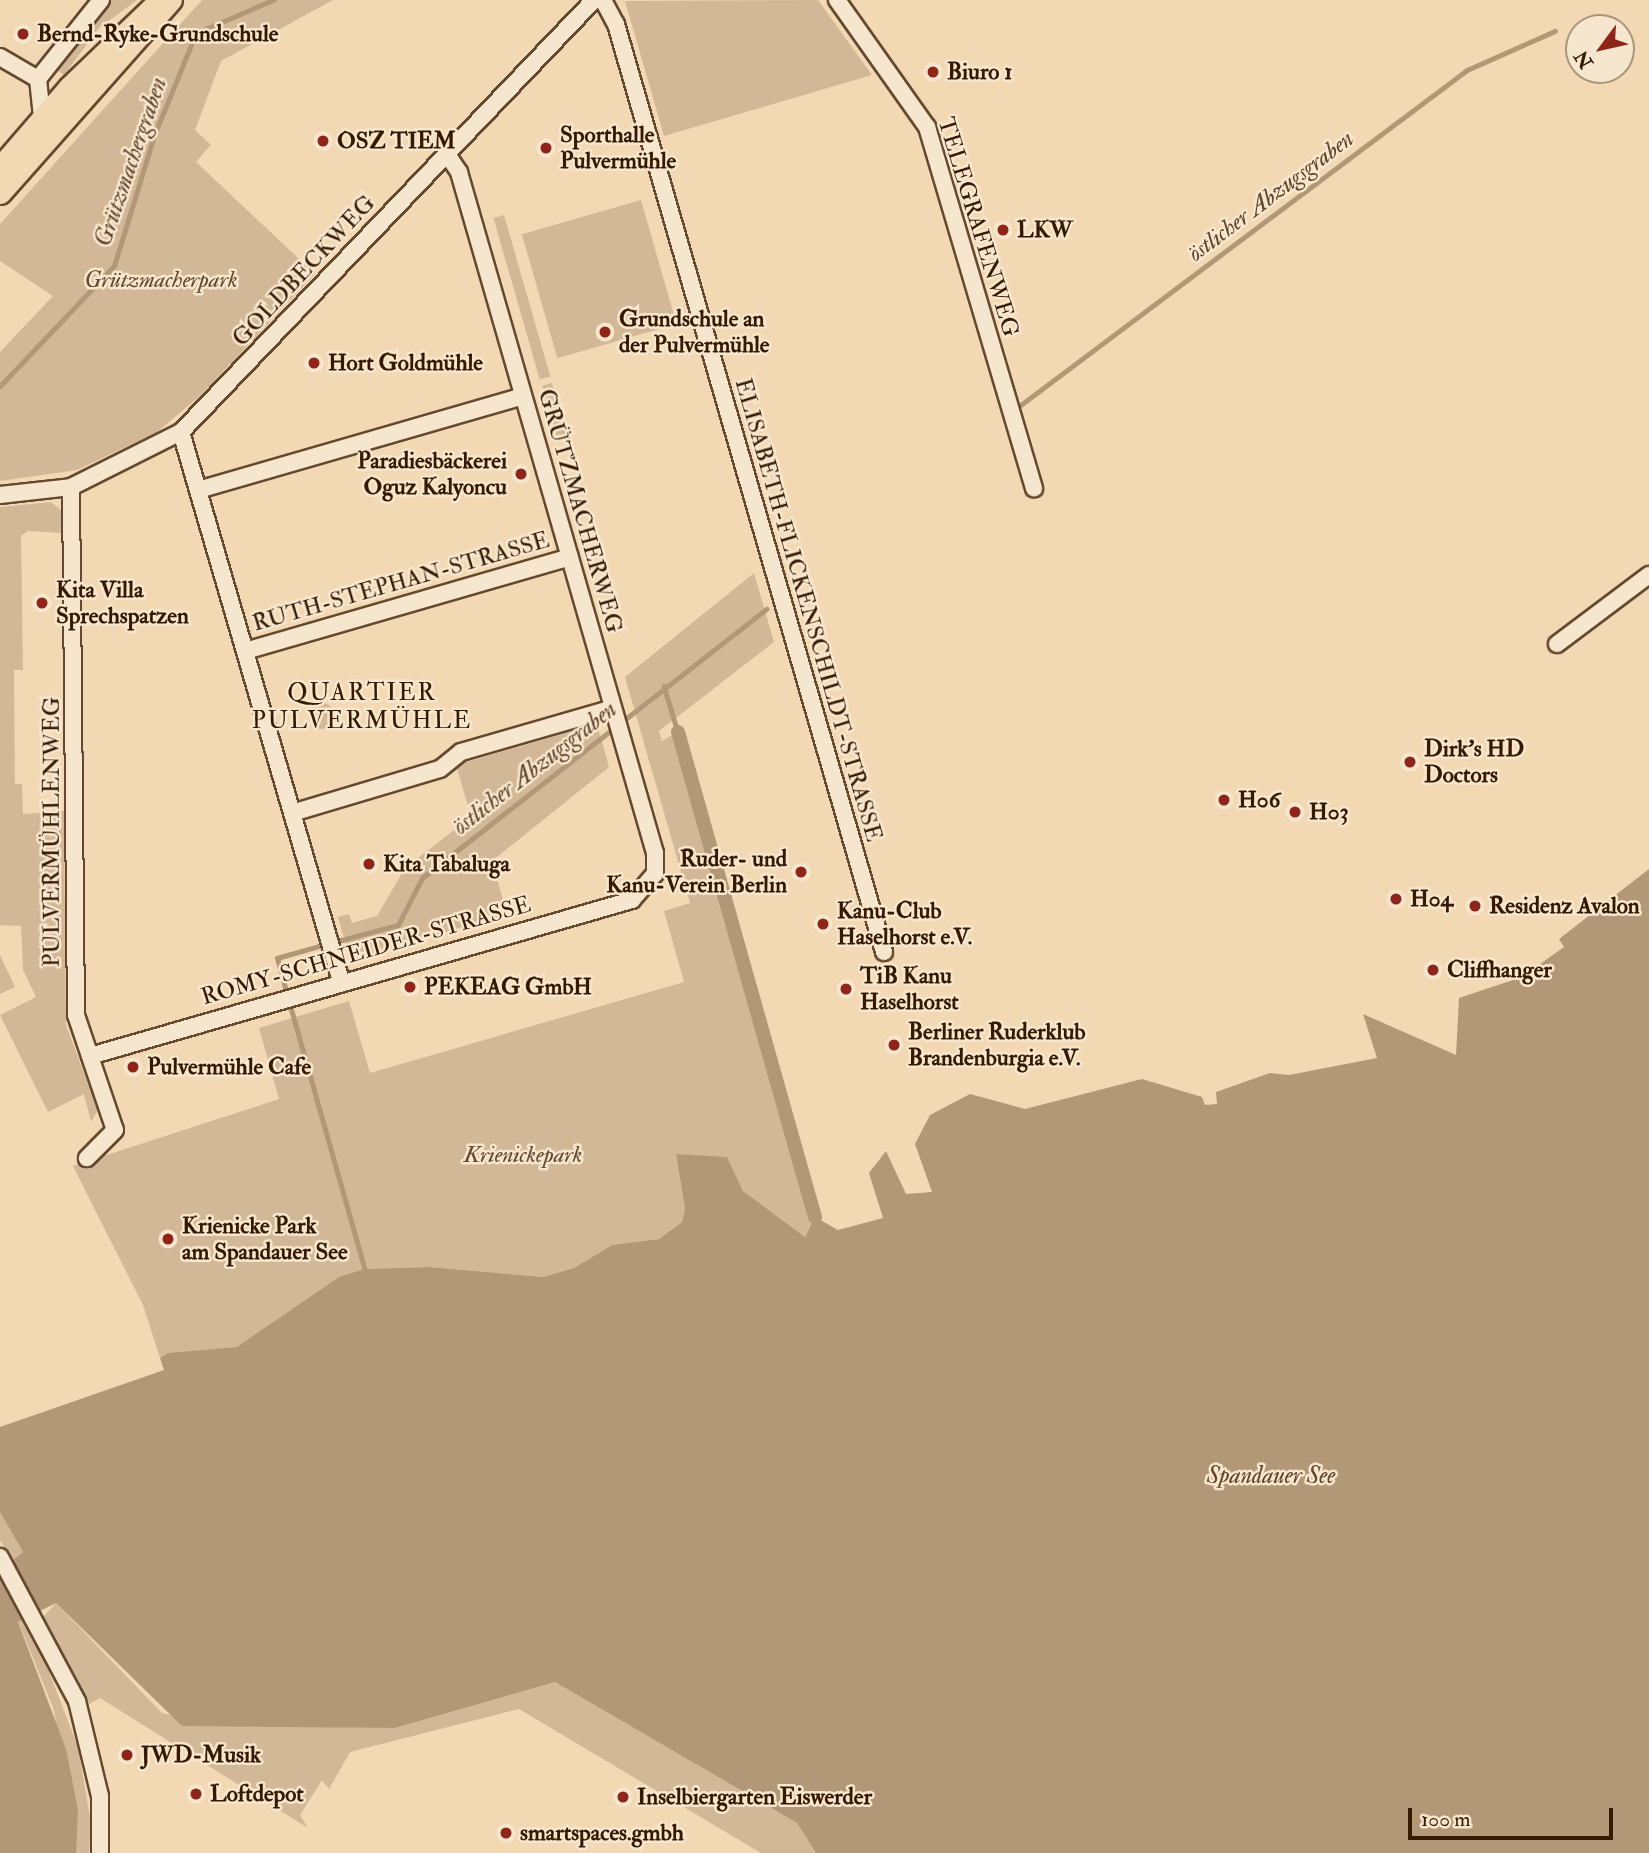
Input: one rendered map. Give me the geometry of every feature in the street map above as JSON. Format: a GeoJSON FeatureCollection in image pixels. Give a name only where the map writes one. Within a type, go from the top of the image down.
{"type":"FeatureCollection","features":[{"type":"Feature","properties":{"kind":"main road"},"geometry":{"type":"LineString","coordinates":[[0,167],[42,117],[160,0]]}},
{"type":"Feature","properties":{"kind":"main road"},"geometry":{"type":"LineString","coordinates":[[0,193],[171,0]]}},
{"type":"Feature","properties":{"kind":"street"},"geometry":{"type":"LineString","coordinates":[[42,117],[38,79],[101,0]]}},
{"type":"Feature","properties":{"kind":"street","name":"GOLDBECKWEG"},"geometry":{"type":"LineString","coordinates":[[0,495],[71,487],[181,432],[594,0]]}},
{"type":"Feature","properties":{"kind":"street","name":"ELISABETH-FLICKENSCHILDT-STRASSE"},"geometry":{"type":"LineString","coordinates":[[603,0],[616,24],[884,952]]}},
{"type":"Feature","properties":{"kind":"street","name":"TELEGRAFENWEG"},"geometry":{"type":"LineString","coordinates":[[837,0],[927,127],[1034,488]]}},
{"type":"Feature","properties":{"kind":"street"},"geometry":{"type":"LineString","coordinates":[[0,57],[38,79]]}},
{"type":"Feature","properties":{"kind":"street","name":"GRÜTZMACHERWEG"},"geometry":{"type":"LineString","coordinates":[[446,153],[458,172],[655,853],[650,884]]}},
{"type":"Feature","properties":{"kind":"street"},"geometry":{"type":"LineString","coordinates":[[198,490],[523,396]]}},
{"type":"Feature","properties":{"kind":"street"},"geometry":{"type":"LineString","coordinates":[[181,432],[341,981]]}},
{"type":"Feature","properties":{"kind":"street","name":"PULVERMÜHLENWEG"},"geometry":{"type":"LineString","coordinates":[[71,487],[76,1015],[115,1130],[87,1158]]}},
{"type":"Feature","properties":{"kind":"street","name":"RUTH-STEPHAN-STRASSE"},"geometry":{"type":"LineString","coordinates":[[245,651],[570,557]]}},
{"type":"Feature","properties":{"kind":"street"},"geometry":{"type":"LineString","coordinates":[[1558,644],[1649,575]]}},
{"type":"Feature","properties":{"kind":"street"},"geometry":{"type":"LineString","coordinates":[[292,813],[615,714]]}},
{"type":"Feature","properties":{"kind":"street","name":"ROMY-SCHNEIDER-STRASSE"},"geometry":{"type":"LineString","coordinates":[[90,1056],[341,981],[632,900],[650,884]]}},
{"type":"Feature","properties":{"kind":"street"},"geometry":{"type":"LineString","coordinates":[[2,1560],[38,1622],[88,1737],[102,1807],[100,1853]]}},
{"type":"Feature","properties":{"kind":"green space"},"geometry":{"type":"Polygon","coordinates":[[[108,0],[137,0],[99,28],[64,75],[52,66],[108,0]]]}},
{"type":"Feature","properties":{"kind":"green space","name":"Grützmacherpark"},"geometry":{"type":"Polygon","coordinates":[[[202,0],[333,0],[221,61],[195,130],[211,145],[196,162],[315,274],[201,395],[157,432],[77,470],[0,481],[0,352],[53,296],[0,261],[0,224],[202,0]]]}},
{"type":"Feature","properties":{"kind":"green space"},"geometry":{"type":"Polygon","coordinates":[[[818,0],[872,75],[664,136],[625,1],[818,0]]]}},
{"type":"Feature","properties":{"kind":"green space"},"geometry":{"type":"Polygon","coordinates":[[[641,200],[677,324],[557,358],[522,234],[641,200]]]}},
{"type":"Feature","properties":{"kind":"green space"},"geometry":{"type":"Polygon","coordinates":[[[504,215],[550,376],[540,380],[493,218],[504,215]]]}},
{"type":"Feature","properties":{"kind":"green space"},"geometry":{"type":"Polygon","coordinates":[[[552,383],[567,434],[557,437],[542,386],[552,383]]]}},
{"type":"Feature","properties":{"kind":"green space"},"geometry":{"type":"Polygon","coordinates":[[[51,502],[62,511],[62,533],[28,531],[21,536],[23,670],[14,670],[15,784],[22,784],[23,814],[64,811],[66,1025],[98,1110],[91,1122],[84,1094],[48,1112],[0,1015],[36,997],[23,970],[21,926],[0,925],[0,507],[51,502]]]}},
{"type":"Feature","properties":{"kind":"green space","name":"Krienickepark"},"geometry":{"type":"Polygon","coordinates":[[[754,573],[774,642],[659,731],[662,741],[678,732],[815,1217],[805,1237],[743,1191],[727,1158],[676,1154],[685,1209],[682,1222],[659,1239],[612,1245],[574,1268],[543,1277],[430,1267],[365,1269],[237,1347],[160,1358],[143,1305],[73,1166],[279,1099],[259,1028],[349,1001],[370,1073],[684,982],[664,911],[690,903],[625,677],[754,573]]]}},
{"type":"Feature","properties":{"kind":"green space"},"geometry":{"type":"Polygon","coordinates":[[[322,703],[331,707],[335,716],[331,725],[322,729],[313,725],[309,716],[313,707],[322,703]]]}},
{"type":"Feature","properties":{"kind":"green space"},"geometry":{"type":"Polygon","coordinates":[[[597,724],[609,767],[492,861],[507,914],[350,960],[338,917],[349,914],[352,923],[377,916],[405,868],[471,817],[456,765],[597,724]]]}},
{"type":"Feature","properties":{"kind":"green space"},"geometry":{"type":"Polygon","coordinates":[[[0,955],[15,987],[0,994],[0,955]]]}},
{"type":"Feature","properties":{"kind":"green space"},"geometry":{"type":"Polygon","coordinates":[[[0,1512],[23,1552],[15,1561],[0,1541],[0,1512]]]}},
{"type":"Feature","properties":{"kind":"green space"},"geometry":{"type":"Polygon","coordinates":[[[56,1603],[162,1713],[219,1725],[395,1728],[555,1682],[797,1823],[816,1853],[761,1853],[519,1709],[350,1752],[329,1789],[322,1780],[300,1815],[308,1828],[100,1698],[89,1704],[43,1617],[56,1603]]]}},
{"type":"Feature","properties":{"kind":"green space"},"geometry":{"type":"Polygon","coordinates":[[[29,1620],[78,1747],[91,1823],[89,1853],[76,1853],[54,1710],[18,1621],[29,1620]]]}},
{"type":"Feature","properties":{"kind":"water","name":"Spandauer See"},"geometry":{"type":"Polygon","coordinates":[[[1649,869],[1649,1853],[816,1853],[797,1823],[555,1682],[395,1728],[182,1726],[56,1603],[18,1622],[66,1749],[78,1810],[76,1853],[0,1853],[0,1571],[23,1552],[0,1512],[0,1427],[164,1370],[160,1358],[169,1353],[237,1347],[339,1277],[365,1269],[430,1267],[543,1277],[574,1268],[612,1245],[659,1239],[682,1222],[685,1209],[676,1154],[727,1157],[743,1191],[805,1237],[815,1217],[838,1230],[883,1218],[869,1173],[886,1151],[906,1194],[932,1192],[915,1144],[930,1115],[970,1094],[1025,1109],[1142,1079],[1202,1097],[1205,1105],[1217,1104],[1216,1092],[1270,1073],[1289,1075],[1377,1058],[1363,1014],[1456,1055],[1459,998],[1522,977],[1564,947],[1559,939],[1649,869]]]}},
{"type":"Feature","properties":{"kind":"waterway","name":"Grützmachergraben"},"geometry":{"type":"LineString","coordinates":[[0,386],[114,266],[155,133],[196,33],[273,0]]}},
{"type":"Feature","properties":{"kind":"waterway","name":"östlicher Abzugsgraben"},"geometry":{"type":"LineString","coordinates":[[1018,407],[1467,70],[1555,31]]}},
{"type":"Feature","properties":{"kind":"waterway","name":"östlicher Abzugsgraben"},"geometry":{"type":"LineString","coordinates":[[334,942],[398,925],[422,878],[766,609]]}},
{"type":"Feature","properties":{"kind":"waterway"},"geometry":{"type":"LineString","coordinates":[[664,686],[678,732]]}},
{"type":"Feature","properties":{"kind":"waterway"},"geometry":{"type":"LineString","coordinates":[[678,732],[815,1217]]}},
{"type":"Feature","properties":{"kind":"waterway","name":"östlicher Abzugsgraben"},"geometry":{"type":"LineString","coordinates":[[287,995],[277,958],[326,944]]}},
{"type":"Feature","properties":{"kind":"waterway","name":"östlicher Abzugsgraben"},"geometry":{"type":"LineString","coordinates":[[290,1004],[365,1269]]}},
{"type":"Feature","properties":{"kind":"place","name":"Bernd-Ryke-Grundschule"},"geometry":{"type":"Point","coordinates":[23,34]}},
{"type":"Feature","properties":{"kind":"place","name":"Biuro 1"},"geometry":{"type":"Point","coordinates":[933,72]}},
{"type":"Feature","properties":{"kind":"place","name":"OSZ TIEM"},"geometry":{"type":"Point","coordinates":[323,141]}},
{"type":"Feature","properties":{"kind":"place","name":"Sporthalle Pulvermühle"},"geometry":{"type":"Point","coordinates":[546,148]}},
{"type":"Feature","properties":{"kind":"place","name":"LKW"},"geometry":{"type":"Point","coordinates":[1003,230]}},
{"type":"Feature","properties":{"kind":"place","name":"Grundschule an der Pulvermühle"},"geometry":{"type":"Point","coordinates":[605,332]}},
{"type":"Feature","properties":{"kind":"place","name":"Hort Goldmühle"},"geometry":{"type":"Point","coordinates":[314,363]}},
{"type":"Feature","properties":{"kind":"place","name":"Paradiesbäckerei Oguz Kalyoncu"},"geometry":{"type":"Point","coordinates":[521,474]}},
{"type":"Feature","properties":{"kind":"place","name":"Kita Villa Sprechspatzen"},"geometry":{"type":"Point","coordinates":[42,603]}},
{"type":"Feature","properties":{"kind":"place","name":"Dirk’s HD Doctors"},"geometry":{"type":"Point","coordinates":[1410,762]}},
{"type":"Feature","properties":{"kind":"place","name":"H06"},"geometry":{"type":"Point","coordinates":[1224,800]}},
{"type":"Feature","properties":{"kind":"place","name":"H03"},"geometry":{"type":"Point","coordinates":[1295,812]}},
{"type":"Feature","properties":{"kind":"place","name":"Kita Tabaluga"},"geometry":{"type":"Point","coordinates":[369,864]}},
{"type":"Feature","properties":{"kind":"place","name":"Ruder- und Kanu-Verein Berlin"},"geometry":{"type":"Point","coordinates":[801,872]}},
{"type":"Feature","properties":{"kind":"place","name":"H04"},"geometry":{"type":"Point","coordinates":[1396,899]}},
{"type":"Feature","properties":{"kind":"place","name":"Residenz Avalon"},"geometry":{"type":"Point","coordinates":[1475,906]}},
{"type":"Feature","properties":{"kind":"place","name":"Kanu-Club Haselhorst e.V."},"geometry":{"type":"Point","coordinates":[823,924]}},
{"type":"Feature","properties":{"kind":"place","name":"Cliffhanger"},"geometry":{"type":"Point","coordinates":[1433,970]}},
{"type":"Feature","properties":{"kind":"place","name":"PEKEAG GmbH"},"geometry":{"type":"Point","coordinates":[410,987]}},
{"type":"Feature","properties":{"kind":"place","name":"TiB Kanu Haselhorst"},"geometry":{"type":"Point","coordinates":[846,989]}},
{"type":"Feature","properties":{"kind":"place","name":"Berliner Ruderklub Brandenburgia e.V."},"geometry":{"type":"Point","coordinates":[894,1045]}},
{"type":"Feature","properties":{"kind":"place","name":"Pulvermühle Cafe"},"geometry":{"type":"Point","coordinates":[133,1067]}},
{"type":"Feature","properties":{"kind":"place","name":"Krienicke Park am Spandauer See"},"geometry":{"type":"Point","coordinates":[168,1239]}},
{"type":"Feature","properties":{"kind":"place","name":"JWD-Musik"},"geometry":{"type":"Point","coordinates":[127,1755]}},
{"type":"Feature","properties":{"kind":"place","name":"Loftdepot"},"geometry":{"type":"Point","coordinates":[196,1794]}},
{"type":"Feature","properties":{"kind":"place","name":"Inselbiergarten Eiswerder"},"geometry":{"type":"Point","coordinates":[623,1797]}},
{"type":"Feature","properties":{"kind":"place","name":"smartspaces.gmbh"},"geometry":{"type":"Point","coordinates":[506,1833]}},
{"type":"Feature","properties":{"kind":"district","name":"QUARTIER PULVERMÜHLE"},"geometry":{"type":"Point","coordinates":[362,707]}}]}
